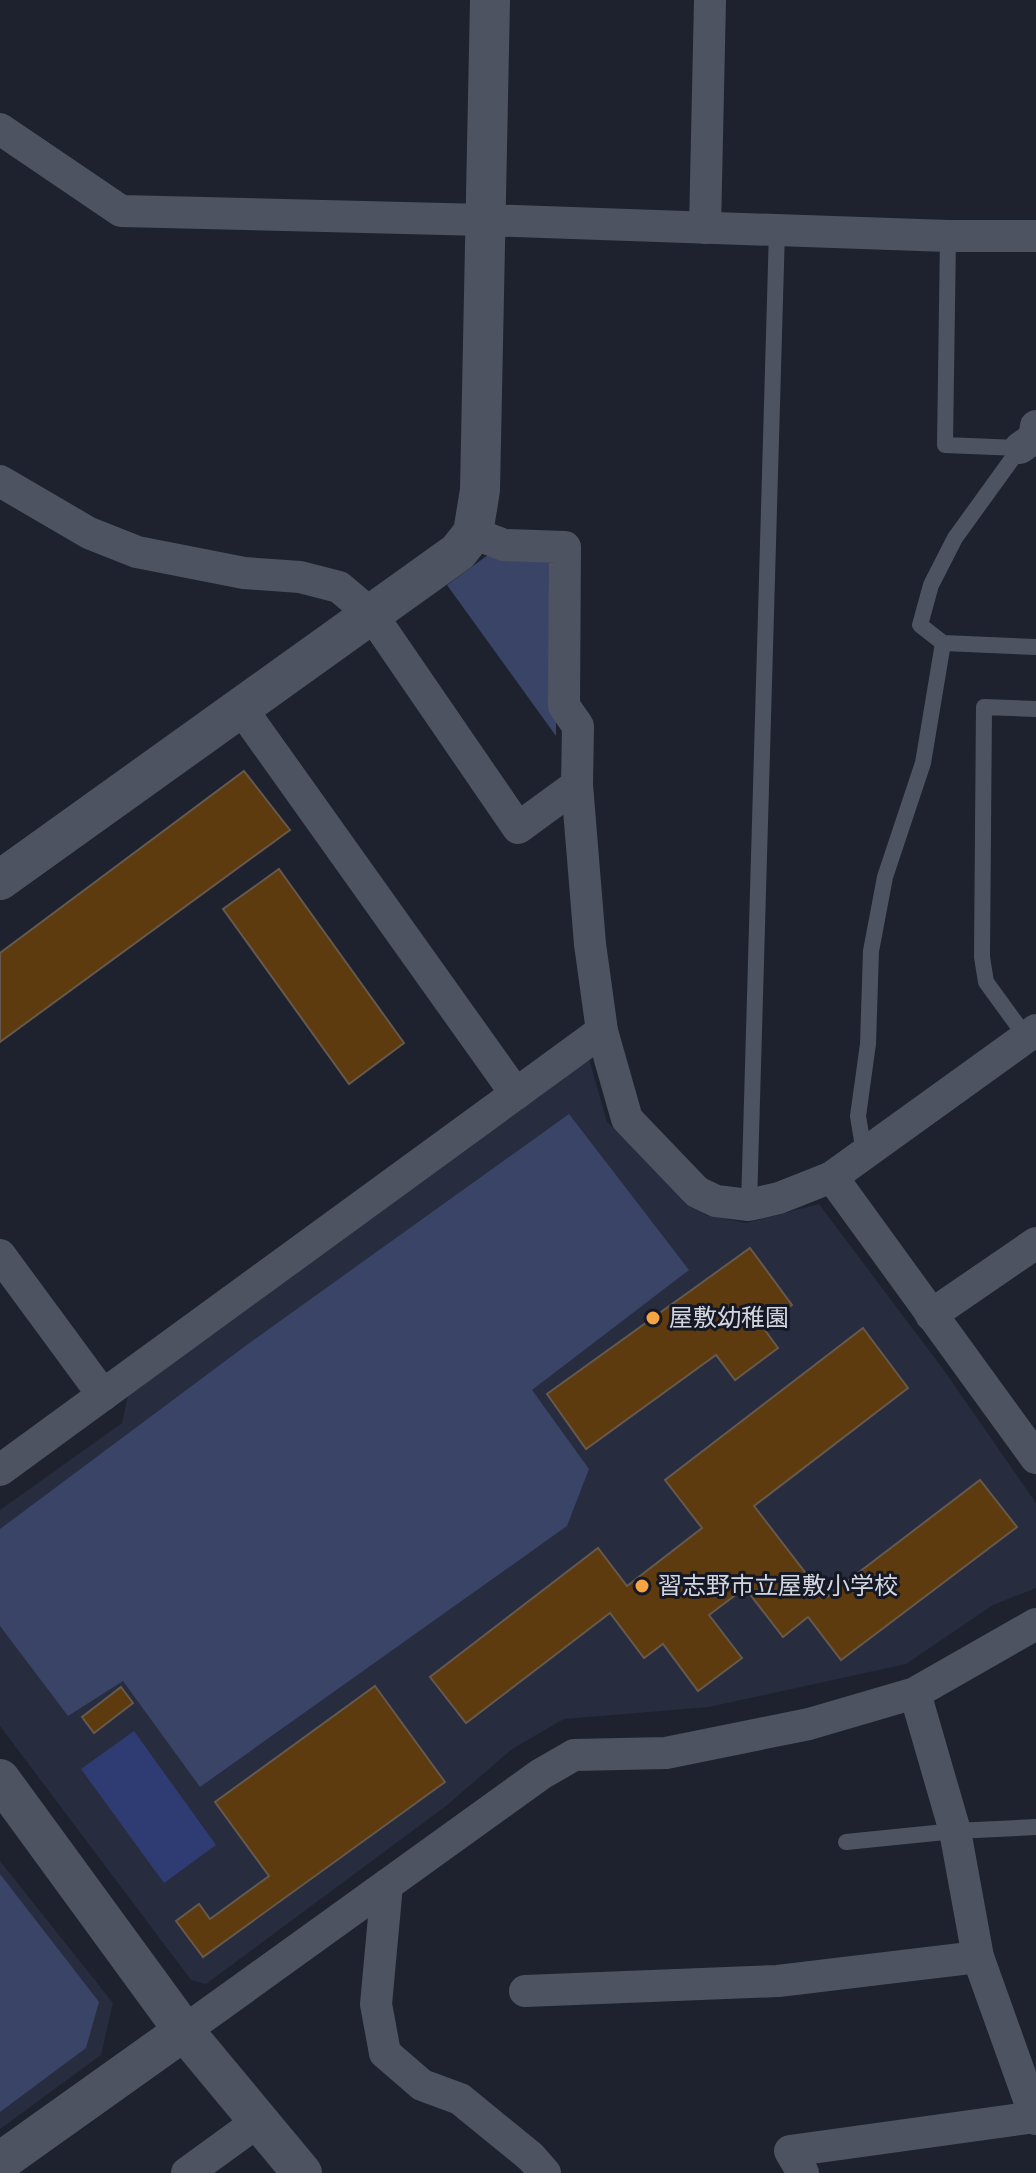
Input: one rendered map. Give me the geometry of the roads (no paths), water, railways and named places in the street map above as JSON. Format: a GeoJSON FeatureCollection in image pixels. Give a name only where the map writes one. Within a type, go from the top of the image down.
{"type":"FeatureCollection","features":[{"type":"Feature","properties":{"kind":"street"},"geometry":{"type":"LineString","coordinates":[[0,880],[458,552],[473,533],[480,490],[490,0]]}},
{"type":"Feature","properties":{"kind":"street"},"geometry":{"type":"LineString","coordinates":[[705,228],[710,0]]}},
{"type":"Feature","properties":{"kind":"street"},"geometry":{"type":"LineString","coordinates":[[0,129],[121,211],[948,236],[1036,236]]}},
{"type":"Feature","properties":{"kind":"street"},"geometry":{"type":"LineString","coordinates":[[0,481],[89,533],[137,552],[244,573],[300,577],[339,587],[372,615],[518,828],[577,785]]}},
{"type":"Feature","properties":{"kind":"street"},"geometry":{"type":"LineString","coordinates":[[473,533],[504,545],[565,547],[564,706],[578,726],[577,785],[590,944],[602,1031],[627,1119],[697,1192],[716,1201],[749,1205],[779,1198],[832,1177],[1031,1033]]}},
{"type":"Feature","properties":{"kind":"street"},"geometry":{"type":"LineString","coordinates":[[241,708],[516,1094]]}},
{"type":"Feature","properties":{"kind":"street"},"geometry":{"type":"LineString","coordinates":[[0,1470],[602,1031]]}},
{"type":"Feature","properties":{"kind":"street"},"geometry":{"type":"LineString","coordinates":[[832,1177],[1036,1458]]}},
{"type":"Feature","properties":{"kind":"street"},"geometry":{"type":"LineString","coordinates":[[931,1315],[1036,1243]]}},
{"type":"Feature","properties":{"kind":"street"},"geometry":{"type":"LineString","coordinates":[[0,1255],[103,1395]]}},
{"type":"Feature","properties":{"kind":"street"},"geometry":{"type":"LineString","coordinates":[[0,2162],[541,1774],[574,1755],[666,1753],[809,1724],[915,1693],[1036,1624]]}},
{"type":"Feature","properties":{"kind":"street"},"geometry":{"type":"LineString","coordinates":[[803,2173],[790,2151],[1036,2118],[978,1957],[955,1831],[915,1693]]}},
{"type":"Feature","properties":{"kind":"street"},"geometry":{"type":"LineString","coordinates":[[0,1779],[184,2031],[302,2173]]}},
{"type":"Feature","properties":{"kind":"street"},"geometry":{"type":"LineString","coordinates":[[387,1885],[376,2004],[385,2053],[422,2085],[460,2099],[531,2157],[545,2173]]}},
{"type":"Feature","properties":{"kind":"street"},"geometry":{"type":"LineString","coordinates":[[525,1991],[778,1981],[978,1957]]}},
{"type":"Feature","properties":{"kind":"street"},"geometry":{"type":"LineString","coordinates":[[187,2173],[260,2120]]}},
{"type":"Feature","properties":{"kind":"lane"},"geometry":{"type":"LineString","coordinates":[[749,1205],[777,230]]}},
{"type":"Feature","properties":{"kind":"lane"},"geometry":{"type":"LineString","coordinates":[[948,236],[945,445],[1032,438]]}},
{"type":"Feature","properties":{"kind":"lane"},"geometry":{"type":"LineString","coordinates":[[1032,438],[955,538],[931,585],[920,625],[943,643],[1036,647]]}},
{"type":"Feature","properties":{"kind":"lane"},"geometry":{"type":"LineString","coordinates":[[864,1153],[858,1116],[868,1044],[871,951],[885,877],[923,763],[943,643]]}},
{"type":"Feature","properties":{"kind":"lane"},"geometry":{"type":"LineString","coordinates":[[1031,1033],[986,982],[982,957],[984,707],[1036,709]]}},
{"type":"Feature","properties":{"kind":"lane"},"geometry":{"type":"LineString","coordinates":[[846,1842],[1036,1827]]}},
{"type":"Feature","properties":{"kind":"place","name":"屋敷幼稚園"},"geometry":{"type":"Point","coordinates":[653,1318]}},
{"type":"Feature","properties":{"kind":"place","name":"習志野市立屋敷小学校"},"geometry":{"type":"Point","coordinates":[642,1586]}}]}
